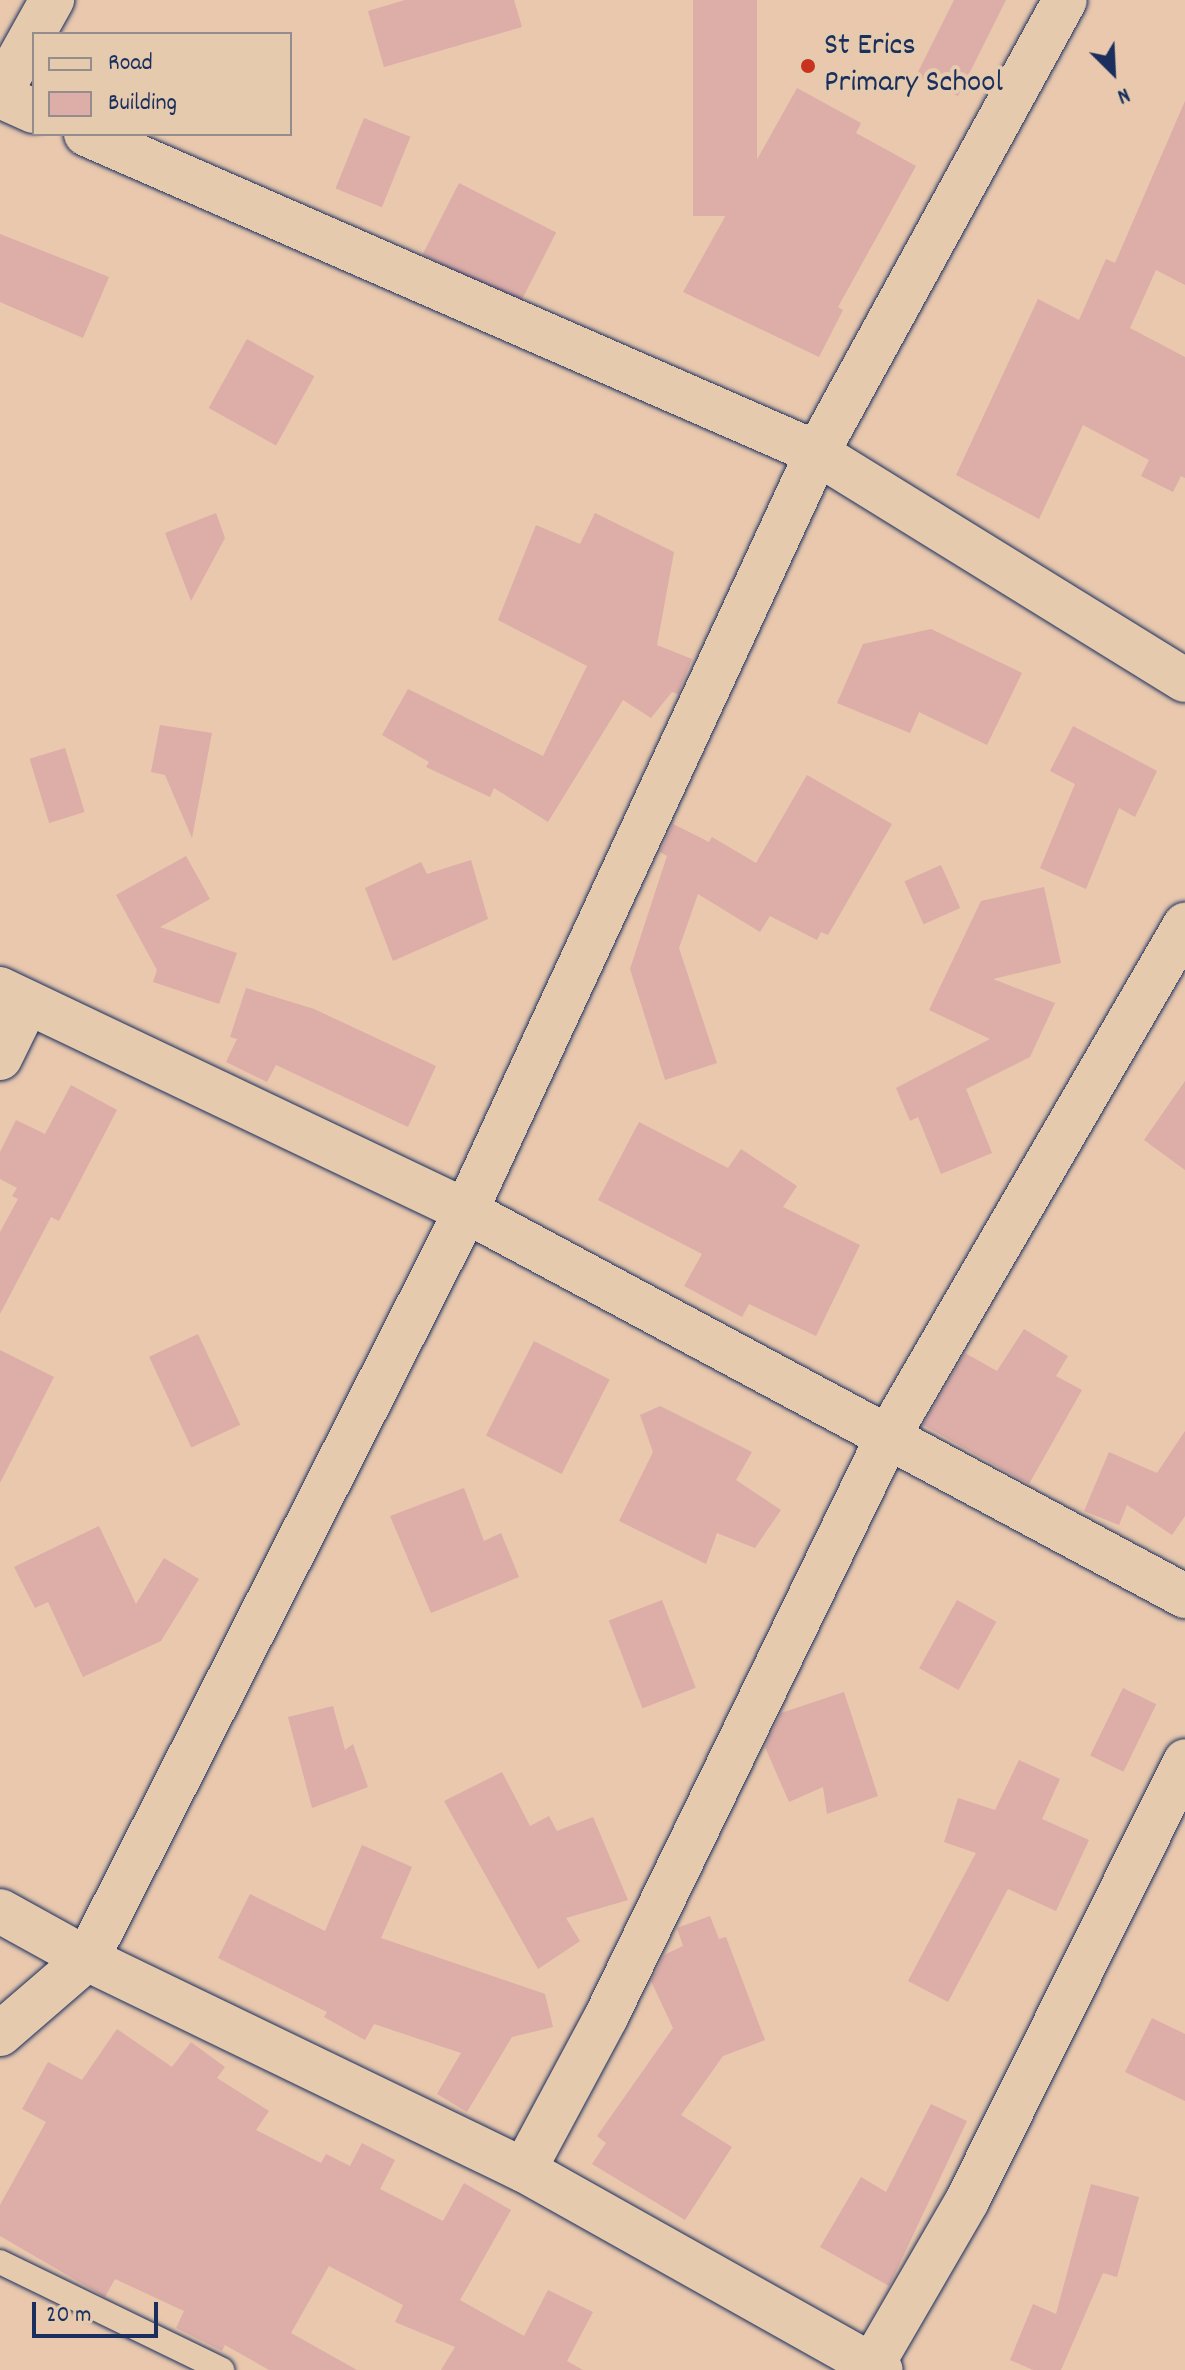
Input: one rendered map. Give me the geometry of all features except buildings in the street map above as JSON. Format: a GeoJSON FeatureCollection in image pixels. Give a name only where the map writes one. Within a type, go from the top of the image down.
{"type":"FeatureCollection","features":[{"type":"Feature","properties":{"kind":"street"},"geometry":{"type":"LineString","coordinates":[[34,32],[52,0]]}},
{"type":"Feature","properties":{"kind":"street"},"geometry":{"type":"LineString","coordinates":[[0,2034],[87,1959],[466,1211],[817,453],[1065,0]]}},
{"type":"Feature","properties":{"kind":"street"},"geometry":{"type":"LineString","coordinates":[[32,37],[0,95],[32,110]]}},
{"type":"Feature","properties":{"kind":"street"},"geometry":{"type":"LineString","coordinates":[[91,136],[817,453],[1185,680]]}},
{"type":"Feature","properties":{"kind":"street"},"geometry":{"type":"LineString","coordinates":[[524,2170],[606,2017],[886,1440],[1185,925]]}},
{"type":"Feature","properties":{"kind":"street"},"geometry":{"type":"LineString","coordinates":[[0,1058],[13,996],[466,1211],[886,1440],[1185,1596]]}},
{"type":"Feature","properties":{"kind":"street"},"geometry":{"type":"LineString","coordinates":[[0,1911],[87,1959],[524,2170],[876,2368],[967,2201],[1185,1761]]}},
{"type":"Feature","properties":{"kind":"lane"},"geometry":{"type":"LineString","coordinates":[[0,2262],[222,2370]]}},
{"type":"Feature","properties":{"kind":"place","name":"St Erics Primary School"},"geometry":{"type":"Point","coordinates":[808,66]}}]}
